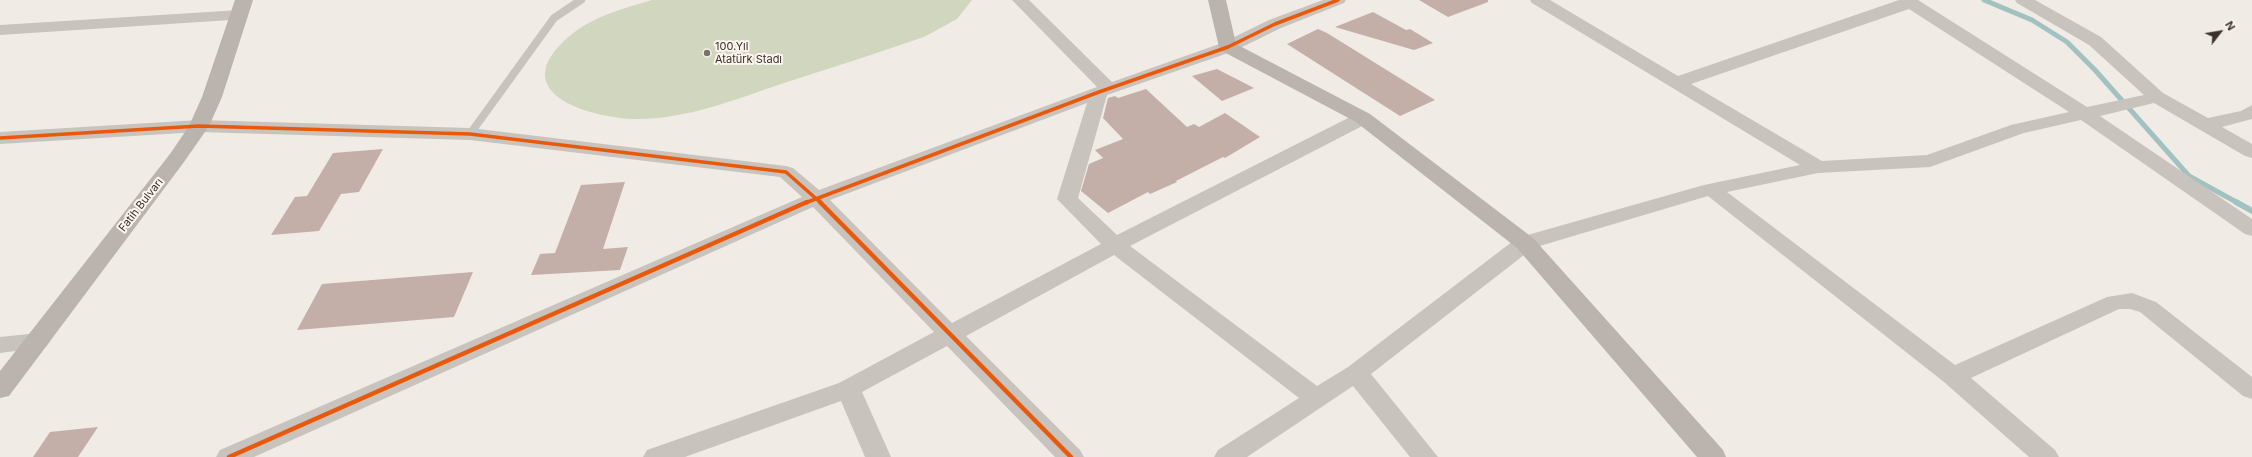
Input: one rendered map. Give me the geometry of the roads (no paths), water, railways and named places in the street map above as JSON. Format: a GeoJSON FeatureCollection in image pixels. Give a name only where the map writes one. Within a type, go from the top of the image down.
{"type":"FeatureCollection","features":[{"type":"Feature","properties":{"kind":"street"},"geometry":{"type":"LineString","coordinates":[[1020,0],[1104,90]]}},
{"type":"Feature","properties":{"kind":"street"},"geometry":{"type":"LineString","coordinates":[[1217,0],[1228,47],[1363,118],[1525,243],[1713,457]]}},
{"type":"Feature","properties":{"kind":"street"},"geometry":{"type":"LineString","coordinates":[[230,457],[816,198],[1104,90],[1228,47],[1275,24],[1338,0]]}},
{"type":"Feature","properties":{"kind":"street"},"geometry":{"type":"LineString","coordinates":[[1540,0],[1818,167]]}},
{"type":"Feature","properties":{"kind":"street"},"geometry":{"type":"LineString","coordinates":[[2024,0],[2095,41],[2157,97],[2252,152]]}},
{"type":"Feature","properties":{"kind":"street"},"geometry":{"type":"LineString","coordinates":[[1678,82],[1908,1],[2085,114],[2252,229]]}},
{"type":"Feature","properties":{"kind":"street"},"geometry":{"type":"LineString","coordinates":[[0,30],[242,7]]}},
{"type":"Feature","properties":{"kind":"street","name":"Fatih Bulvarı"},"geometry":{"type":"LineString","coordinates":[[0,389],[177,158],[199,126],[226,62],[242,7]]}},
{"type":"Feature","properties":{"kind":"street"},"geometry":{"type":"LineString","coordinates":[[1104,90],[1067,198],[1115,245],[1317,399]]}},
{"type":"Feature","properties":{"kind":"street"},"geometry":{"type":"LineString","coordinates":[[1227,457],[1356,373],[1525,243],[1711,189],[1818,167],[1930,161],[2018,129],[2157,97]]}},
{"type":"Feature","properties":{"kind":"street"},"geometry":{"type":"LineString","coordinates":[[2204,125],[2247,115],[2252,111]]}},
{"type":"Feature","properties":{"kind":"street"},"geometry":{"type":"LineString","coordinates":[[656,457],[848,389],[1115,245],[1363,118]]}},
{"type":"Feature","properties":{"kind":"street"},"geometry":{"type":"LineString","coordinates":[[0,138],[199,126],[470,134],[786,172],[816,198],[948,334],[1071,457]]}},
{"type":"Feature","properties":{"kind":"street"},"geometry":{"type":"LineString","coordinates":[[1711,189],[1953,376],[2046,457]]}},
{"type":"Feature","properties":{"kind":"street"},"geometry":{"type":"LineString","coordinates":[[1953,376],[2115,302],[2123,300],[2138,303],[2157,313],[2252,390]]}},
{"type":"Feature","properties":{"kind":"street"},"geometry":{"type":"LineString","coordinates":[[0,345],[38,341]]}},
{"type":"Feature","properties":{"kind":"street"},"geometry":{"type":"LineString","coordinates":[[1356,373],[1425,457]]}},
{"type":"Feature","properties":{"kind":"street"},"geometry":{"type":"LineString","coordinates":[[848,389],[878,457]]}},
{"type":"Feature","properties":{"kind":"lane"},"geometry":{"type":"LineString","coordinates":[[470,134],[554,18],[581,0]]}},
{"type":"Feature","properties":{"kind":"waterway"},"geometry":{"type":"LineString","coordinates":[[1984,0],[2032,20],[2067,42],[2095,70],[2189,176],[2238,203]]}},
{"type":"Feature","properties":{"kind":"waterway"},"geometry":{"type":"LineString","coordinates":[[2236,202],[2252,211]]}},
{"type":"Feature","properties":{"kind":"place","name":"100.Yıl Atatürk Stadı"},"geometry":{"type":"Point","coordinates":[707,53]}}]}
